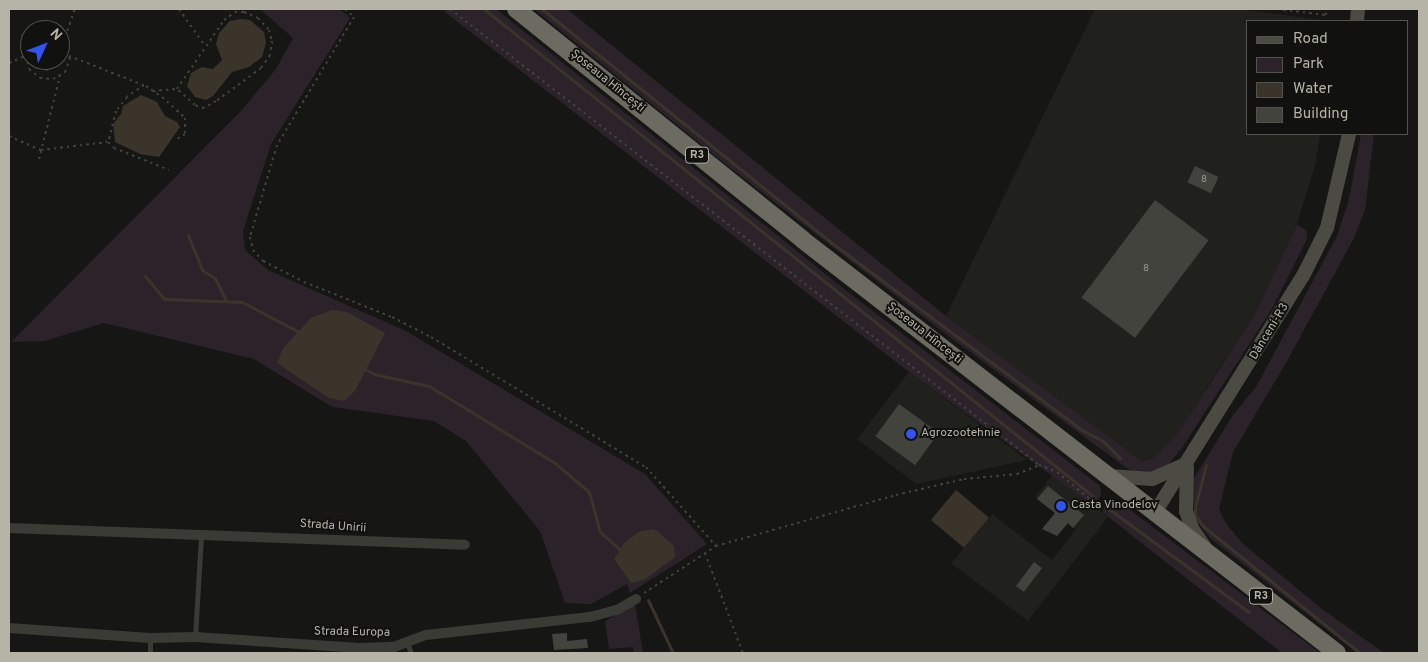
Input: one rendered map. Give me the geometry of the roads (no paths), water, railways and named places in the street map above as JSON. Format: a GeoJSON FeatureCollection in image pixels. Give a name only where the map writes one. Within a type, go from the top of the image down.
{"type":"FeatureCollection","features":[{"type":"Feature","properties":{"kind":"highway","name":"Șoseaua Hîncești"},"geometry":{"type":"LineString","coordinates":[[516,9],[803,240],[1154,514],[1337,653]]}},
{"type":"Feature","properties":{"kind":"main road","name":"Dănceni-R3"},"geometry":{"type":"LineString","coordinates":[[1154,514],[1293,292],[1327,228],[1350,135]]}},
{"type":"Feature","properties":{"kind":"main road"},"geometry":{"type":"LineString","coordinates":[[1104,475],[1125,480],[1152,479],[1188,462],[1186,511],[1193,530],[1216,561]]}},
{"type":"Feature","properties":{"kind":"street","name":"Strada Unirii"},"geometry":{"type":"LineString","coordinates":[[9,528],[200,537],[465,545]]}},
{"type":"Feature","properties":{"kind":"street","name":"Strada Europa"},"geometry":{"type":"LineString","coordinates":[[9,628],[150,638],[195,637],[360,648],[409,648],[426,635],[590,617],[616,610],[636,599]]}},
{"type":"Feature","properties":{"kind":"lane"},"geometry":{"type":"LineString","coordinates":[[195,637],[200,537]]}},
{"type":"Feature","properties":{"kind":"lane"},"geometry":{"type":"LineString","coordinates":[[150,638],[150,653]]}},
{"type":"Feature","properties":{"kind":"water"},"geometry":{"type":"Polygon","coordinates":[[[250,20],[264,32],[266,43],[262,57],[249,67],[232,72],[213,96],[206,100],[195,97],[187,86],[191,73],[202,67],[213,69],[222,60],[216,44],[219,33],[230,21],[250,20]]]}},
{"type":"Feature","properties":{"kind":"water"},"geometry":{"type":"Polygon","coordinates":[[[141,95],[157,102],[165,116],[177,122],[180,127],[159,157],[140,154],[115,142],[113,124],[121,114],[123,106],[141,95]]]}},
{"type":"Feature","properties":{"kind":"water"},"geometry":{"type":"Polygon","coordinates":[[[332,310],[347,312],[385,333],[355,391],[344,401],[329,398],[277,363],[283,348],[311,318],[332,310]]]}},
{"type":"Feature","properties":{"kind":"water"},"geometry":{"type":"Polygon","coordinates":[[[956,490],[989,518],[964,548],[931,520],[956,490]]]}},
{"type":"Feature","properties":{"kind":"water"},"geometry":{"type":"Polygon","coordinates":[[[655,529],[674,546],[675,557],[644,580],[631,583],[614,559],[624,543],[640,531],[655,529]]]}},
{"type":"Feature","properties":{"kind":"waterway"},"geometry":{"type":"LineString","coordinates":[[484,9],[1094,497]]}},
{"type":"Feature","properties":{"kind":"waterway"},"geometry":{"type":"LineString","coordinates":[[542,9],[832,243],[1082,430],[1103,441],[1120,458]]}},
{"type":"Feature","properties":{"kind":"waterway"},"geometry":{"type":"LineString","coordinates":[[188,235],[202,270],[215,278],[226,301]]}},
{"type":"Feature","properties":{"kind":"waterway"},"geometry":{"type":"LineString","coordinates":[[145,276],[164,299],[242,302],[301,333]]}},
{"type":"Feature","properties":{"kind":"waterway"},"geometry":{"type":"LineString","coordinates":[[363,368],[374,374],[429,386],[555,463],[589,492],[600,532],[622,551]]}},
{"type":"Feature","properties":{"kind":"waterway"},"geometry":{"type":"LineString","coordinates":[[1206,465],[1195,507],[1195,515],[1203,526],[1360,653]]}},
{"type":"Feature","properties":{"kind":"waterway"},"geometry":{"type":"LineString","coordinates":[[1105,506],[1249,612]]}},
{"type":"Feature","properties":{"kind":"waterway"},"geometry":{"type":"LineString","coordinates":[[648,600],[673,653]]}},
{"type":"Feature","properties":{"kind":"place","name":"Agrozootehnie"},"geometry":{"type":"Point","coordinates":[911,434]}},
{"type":"Feature","properties":{"kind":"place","name":"Casta Vinodelov"},"geometry":{"type":"Point","coordinates":[1061,506]}}]}
